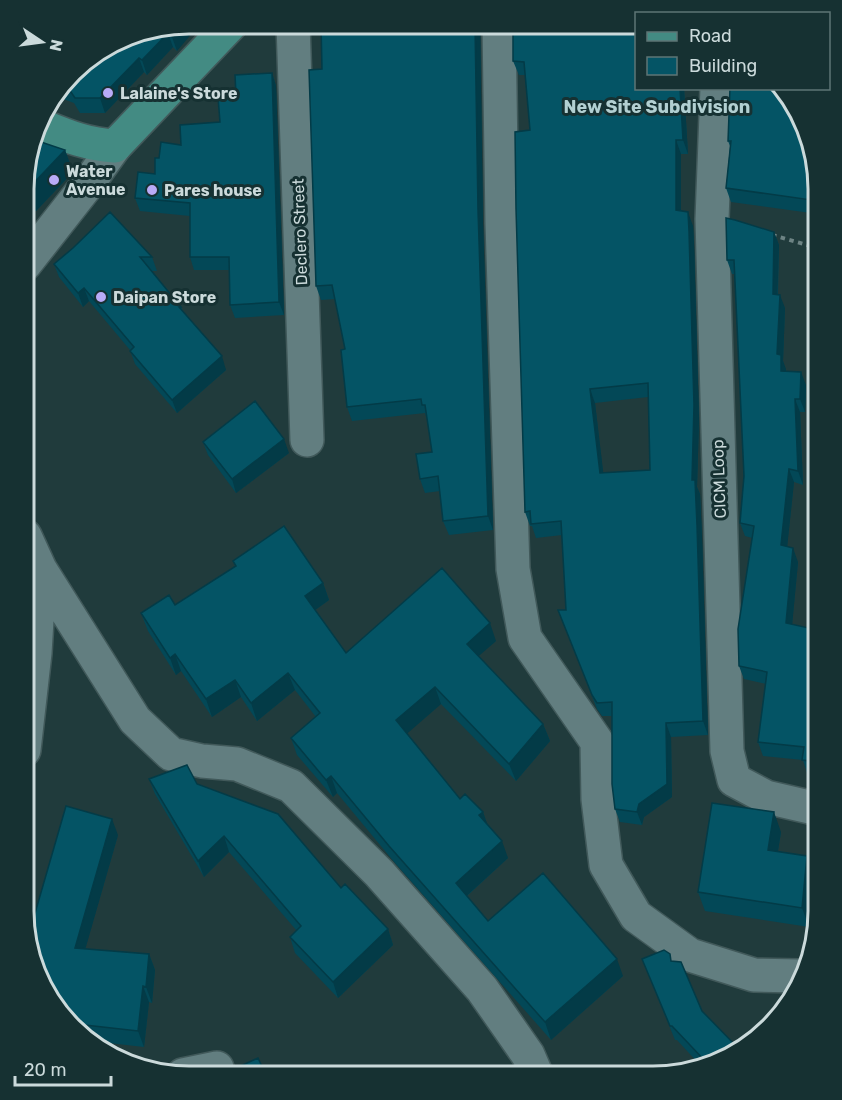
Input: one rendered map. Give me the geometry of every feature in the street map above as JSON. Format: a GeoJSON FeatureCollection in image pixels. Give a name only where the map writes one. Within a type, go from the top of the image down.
{"type":"FeatureCollection","features":[{"type":"Feature","properties":{"kind":"main road"},"geometry":{"type":"LineString","coordinates":[[47,128],[93,144],[115,146],[221,35]]}},
{"type":"Feature","properties":{"kind":"street"},"geometry":{"type":"LineString","coordinates":[[499,34],[502,223],[513,569],[525,638],[597,742],[598,799],[606,865],[636,916],[690,955],[754,975],[793,976]]}},
{"type":"Feature","properties":{"kind":"street","name":"Declero Street"},"geometry":{"type":"LineString","coordinates":[[293,35],[307,440]]}},
{"type":"Feature","properties":{"kind":"street","name":"CICM Loop"},"geometry":{"type":"LineString","coordinates":[[717,90],[712,219],[727,751],[734,780],[766,797],[807,806]]}},
{"type":"Feature","properties":{"kind":"street"},"geometry":{"type":"LineString","coordinates":[[35,251],[115,146]]}},
{"type":"Feature","properties":{"kind":"street"},"geometry":{"type":"LineString","coordinates":[[35,558],[135,720],[171,754],[202,761],[237,764],[291,786],[379,873],[482,989],[528,1055],[533,1066]]}},
{"type":"Feature","properties":{"kind":"street"},"geometry":{"type":"LineString","coordinates":[[35,653],[40,569]]}},
{"type":"Feature","properties":{"kind":"path"},"geometry":{"type":"LineString","coordinates":[[765,233],[808,245]]}},
{"type":"Feature","properties":{"kind":"building"},"geometry":{"type":"Polygon","coordinates":[[[475,34],[478,210],[488,516],[443,521],[438,476],[420,479],[416,454],[432,452],[425,405],[422,405],[421,399],[347,407],[341,350],[345,349],[332,285],[316,286],[309,70],[322,69],[321,35],[475,34]]]}},
{"type":"Feature","properties":{"kind":"building"},"geometry":{"type":"Polygon","coordinates":[[[513,34],[635,34],[635,90],[680,90],[683,140],[676,140],[676,210],[688,212],[694,405],[692,480],[695,480],[703,721],[666,723],[667,784],[639,804],[637,812],[615,809],[612,784],[612,702],[597,703],[592,695],[558,610],[566,610],[561,521],[531,524],[530,511],[525,512],[515,132],[530,130],[524,62],[513,61],[513,34]],[[648,383],[590,389],[600,473],[650,470],[648,383]]]}},
{"type":"Feature","properties":{"kind":"building"},"geometry":{"type":"Polygon","coordinates":[[[165,36],[142,60],[139,58],[100,98],[75,98],[70,91],[95,66],[130,46],[165,36]]]}},
{"type":"Feature","properties":{"kind":"building"},"geometry":{"type":"Polygon","coordinates":[[[272,73],[279,302],[230,305],[229,257],[190,257],[190,203],[135,198],[138,172],[155,174],[155,158],[159,158],[161,142],[181,145],[180,125],[220,122],[218,97],[236,95],[235,75],[272,73]]]}},
{"type":"Feature","properties":{"kind":"building"},"geometry":{"type":"Polygon","coordinates":[[[730,90],[771,90],[792,121],[799,139],[805,159],[808,200],[726,188],[731,141],[728,141],[730,90]]]}},
{"type":"Feature","properties":{"kind":"building"},"geometry":{"type":"Polygon","coordinates":[[[42,142],[65,150],[35,181],[42,142]]]}},
{"type":"Feature","properties":{"kind":"building"},"geometry":{"type":"Polygon","coordinates":[[[110,212],[152,257],[140,257],[181,307],[179,307],[222,356],[172,400],[130,351],[134,347],[84,288],[78,293],[54,264],[110,212]]]}},
{"type":"Feature","properties":{"kind":"building"},"geometry":{"type":"Polygon","coordinates":[[[726,218],[774,232],[773,294],[780,295],[777,354],[781,355],[781,371],[801,372],[800,399],[795,399],[798,471],[789,469],[781,545],[793,548],[786,623],[807,628],[807,761],[802,760],[804,747],[758,742],[767,672],[739,666],[738,629],[754,526],[740,523],[744,476],[734,260],[727,260],[726,218]]]}},
{"type":"Feature","properties":{"kind":"building"},"geometry":{"type":"Polygon","coordinates":[[[255,401],[284,439],[232,479],[203,442],[255,401]]]}},
{"type":"Feature","properties":{"kind":"building"},"geometry":{"type":"Polygon","coordinates":[[[284,526],[323,583],[305,596],[346,653],[442,568],[490,623],[467,644],[543,724],[509,764],[435,687],[396,720],[460,799],[465,794],[483,812],[479,815],[502,841],[456,883],[488,921],[543,873],[617,959],[545,1022],[389,846],[331,776],[326,780],[291,738],[320,713],[288,673],[251,703],[235,680],[206,699],[175,654],[170,658],[141,613],[169,595],[175,605],[236,566],[233,561],[284,526]]]}},
{"type":"Feature","properties":{"kind":"building"},"geometry":{"type":"Polygon","coordinates":[[[187,765],[197,784],[278,814],[341,888],[345,884],[388,929],[333,982],[290,937],[301,926],[224,836],[198,861],[149,779],[187,765]]]}},
{"type":"Feature","properties":{"kind":"building"},"geometry":{"type":"Polygon","coordinates":[[[712,803],[774,812],[768,850],[807,856],[802,908],[698,892],[712,803]]]}},
{"type":"Feature","properties":{"kind":"building"},"geometry":{"type":"Polygon","coordinates":[[[66,806],[112,819],[75,948],[149,954],[138,1031],[85,1025],[66,1005],[50,979],[43,961],[37,941],[35,913],[66,806]]]}},
{"type":"Feature","properties":{"kind":"building"},"geometry":{"type":"Polygon","coordinates":[[[664,950],[670,954],[671,961],[681,962],[702,1011],[733,1043],[702,1057],[670,1026],[642,959],[664,950]]]}},
{"type":"Feature","properties":{"kind":"building"},"geometry":{"type":"Polygon","coordinates":[[[258,1058],[262,1066],[241,1066],[258,1058]]]}},
{"type":"Feature","properties":{"kind":"place","name":"Lalaine's Store"},"geometry":{"type":"Point","coordinates":[108,93]}},
{"type":"Feature","properties":{"kind":"place","name":"Water Avenue"},"geometry":{"type":"Point","coordinates":[54,180]}},
{"type":"Feature","properties":{"kind":"place","name":"Pares house"},"geometry":{"type":"Point","coordinates":[152,190]}},
{"type":"Feature","properties":{"kind":"place","name":"Daipan Store"},"geometry":{"type":"Point","coordinates":[101,297]}},
{"type":"Feature","properties":{"kind":"district","name":"New Site Subdivision"},"geometry":{"type":"Point","coordinates":[657,107]}}]}
